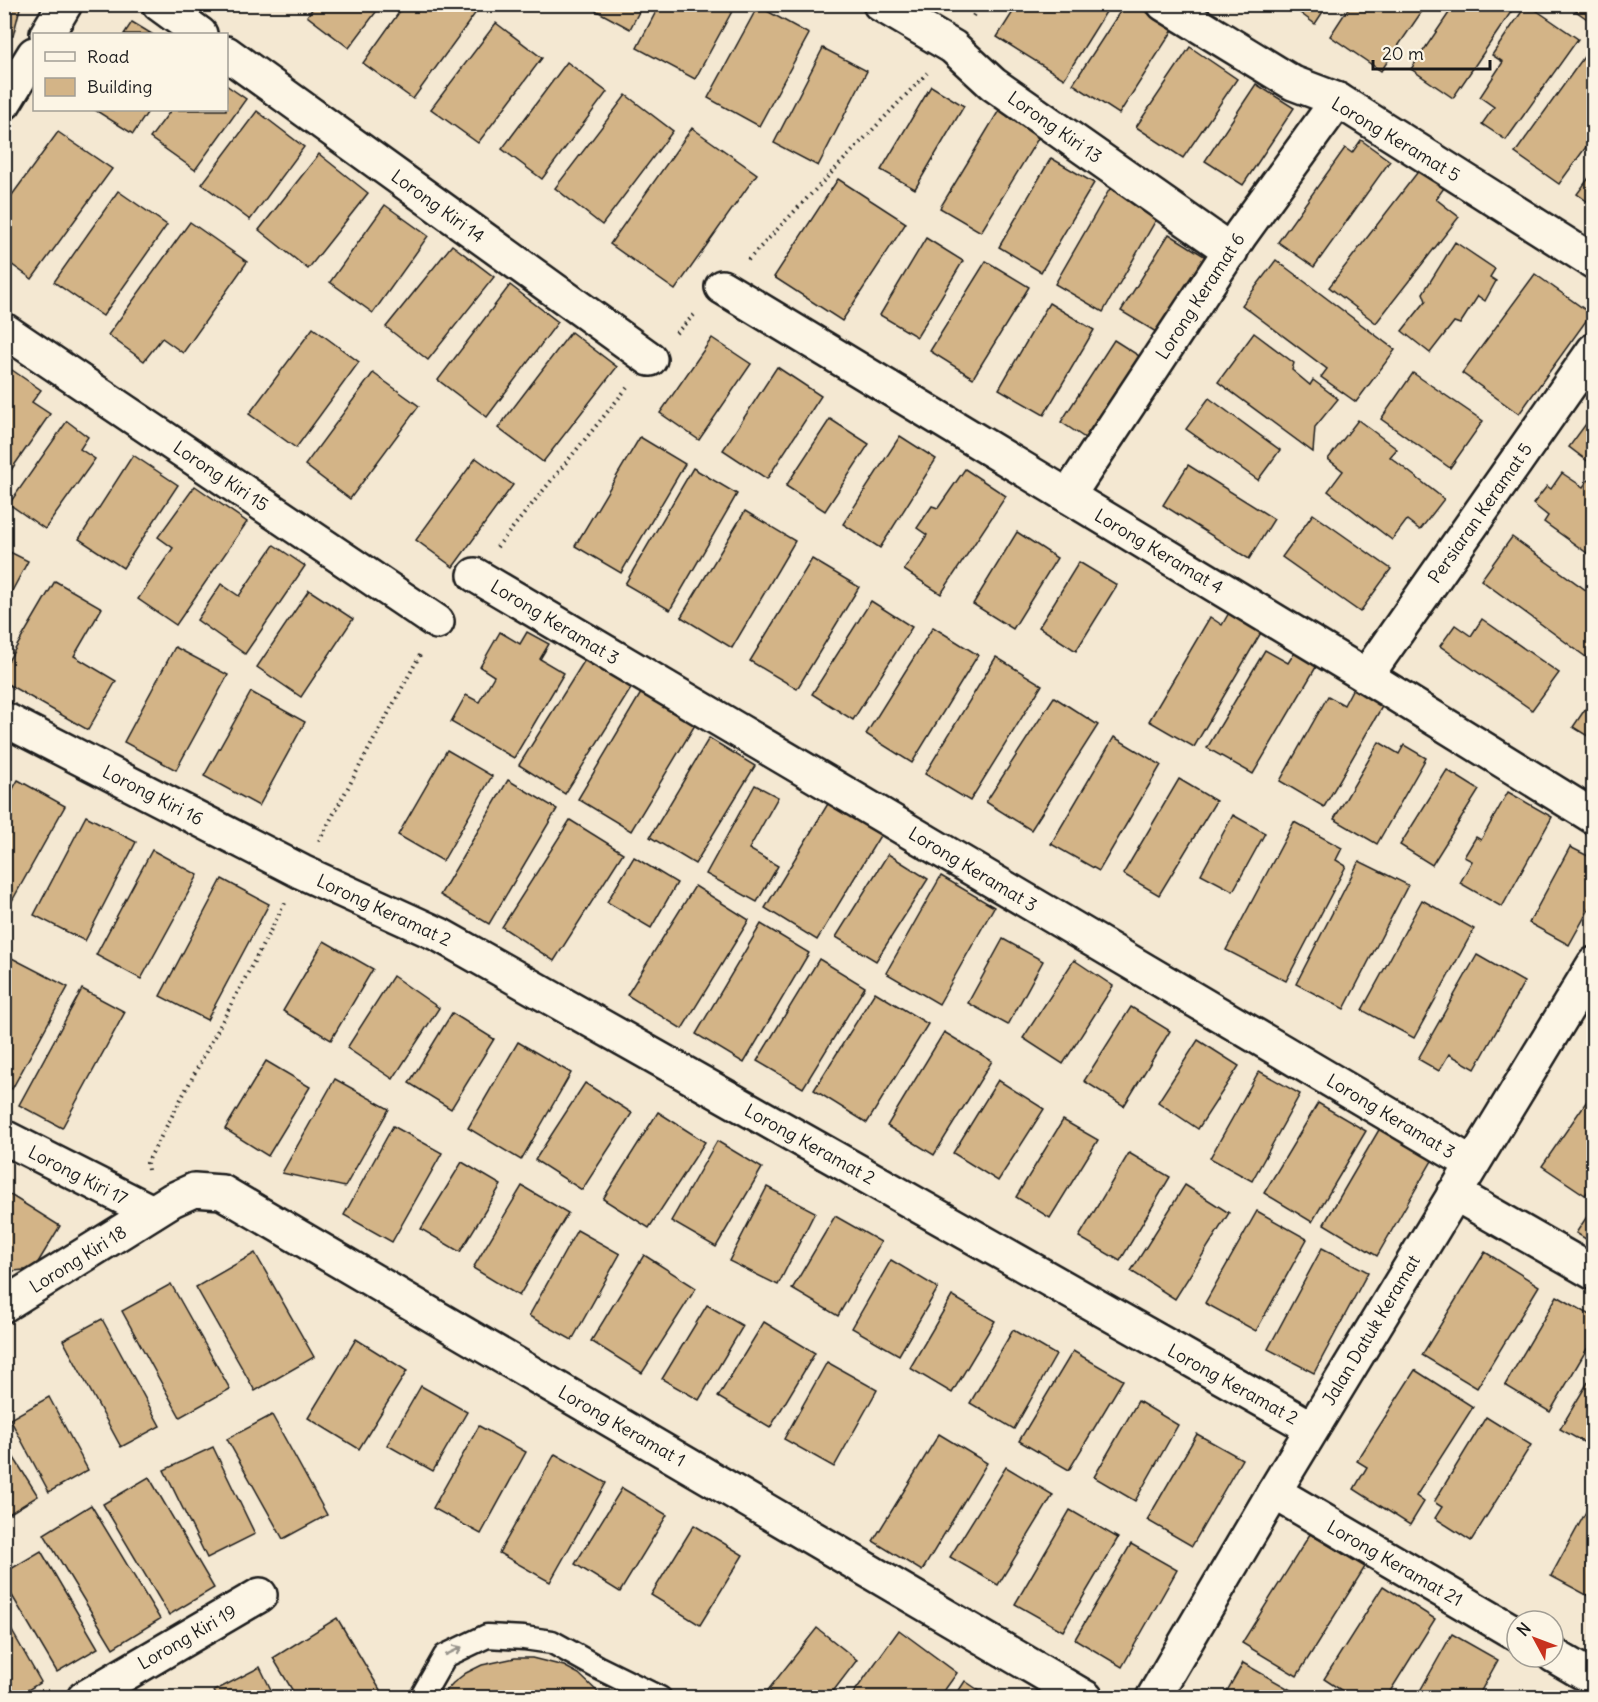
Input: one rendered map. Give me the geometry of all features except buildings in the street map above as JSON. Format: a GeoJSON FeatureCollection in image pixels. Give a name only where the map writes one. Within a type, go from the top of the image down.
{"type":"FeatureCollection","features":[{"type":"Feature","properties":{"kind":"street"},"geometry":{"type":"LineString","coordinates":[[47,33],[65,4]]}},
{"type":"Feature","properties":{"kind":"street"},"geometry":{"type":"LineString","coordinates":[[159,4],[199,33]]}},
{"type":"Feature","properties":{"kind":"street","name":"Lorong Kiri 13"},"geometry":{"type":"LineString","coordinates":[[880,4],[953,46],[993,84],[1231,250]]}},
{"type":"Feature","properties":{"kind":"street","name":"Lorong Keramat 5"},"geometry":{"type":"LineString","coordinates":[[1164,4],[1293,83],[1338,100],[1593,262]]}},
{"type":"Feature","properties":{"kind":"street","name":"Lorong Kiri 14"},"geometry":{"type":"LineString","coordinates":[[228,54],[650,359]]}},
{"type":"Feature","properties":{"kind":"street"},"geometry":{"type":"LineString","coordinates":[[4,104],[33,56]]}},
{"type":"Feature","properties":{"kind":"street","name":"Lorong Keramat 6"},"geometry":{"type":"LineString","coordinates":[[1068,496],[1241,234],[1338,100]]}},
{"type":"Feature","properties":{"kind":"street","name":"Lorong Keramat 4"},"geometry":{"type":"LineString","coordinates":[[722,287],[1366,676],[1593,817]]}},
{"type":"Feature","properties":{"kind":"street","name":"Lorong Kiri 15"},"geometry":{"type":"LineString","coordinates":[[4,330],[437,622]]}},
{"type":"Feature","properties":{"kind":"street","name":"Persiaran Keramat 5"},"geometry":{"type":"LineString","coordinates":[[1366,676],[1593,350]]}},
{"type":"Feature","properties":{"kind":"street","name":"Lorong Keramat 3"},"geometry":{"type":"LineString","coordinates":[[475,575],[1471,1163]]}},
{"type":"Feature","properties":{"kind":"street","name":"Lorong Kiri 16"},"geometry":{"type":"LineString","coordinates":[[4,719],[302,872]]}},
{"type":"Feature","properties":{"kind":"street","name":"Lorong Keramat 2"},"geometry":{"type":"LineString","coordinates":[[302,872],[440,934],[1312,1428]]}},
{"type":"Feature","properties":{"kind":"street","name":"Jalan Datuk Keramat"},"geometry":{"type":"LineString","coordinates":[[1153,1698],[1312,1428],[1593,964]]}},
{"type":"Feature","properties":{"kind":"street","name":"Lorong Kiri 17"},"geometry":{"type":"LineString","coordinates":[[4,1137],[152,1212]]}},
{"type":"Feature","properties":{"kind":"street","name":"Lorong Keramat 1"},"geometry":{"type":"LineString","coordinates":[[152,1212],[194,1190],[222,1192],[1086,1698]]}},
{"type":"Feature","properties":{"kind":"street"},"geometry":{"type":"LineString","coordinates":[[1454,1193],[1593,1273]]}},
{"type":"Feature","properties":{"kind":"street","name":"Lorong Kiri 18"},"geometry":{"type":"LineString","coordinates":[[4,1305],[152,1212]]}},
{"type":"Feature","properties":{"kind":"street","name":"Lorong Keramat 21"},"geometry":{"type":"LineString","coordinates":[[1274,1492],[1505,1627]]}},
{"type":"Feature","properties":{"kind":"street","name":"Lorong Kiri 19"},"geometry":{"type":"LineString","coordinates":[[84,1698],[260,1595]]}},
{"type":"Feature","properties":{"kind":"street"},"geometry":{"type":"LineString","coordinates":[[1565,1662],[1593,1679]]}},
{"type":"Feature","properties":{"kind":"lane"},"geometry":{"type":"LineString","coordinates":[[421,1698],[445,1656],[487,1635],[552,1642],[660,1698]]}}]}
